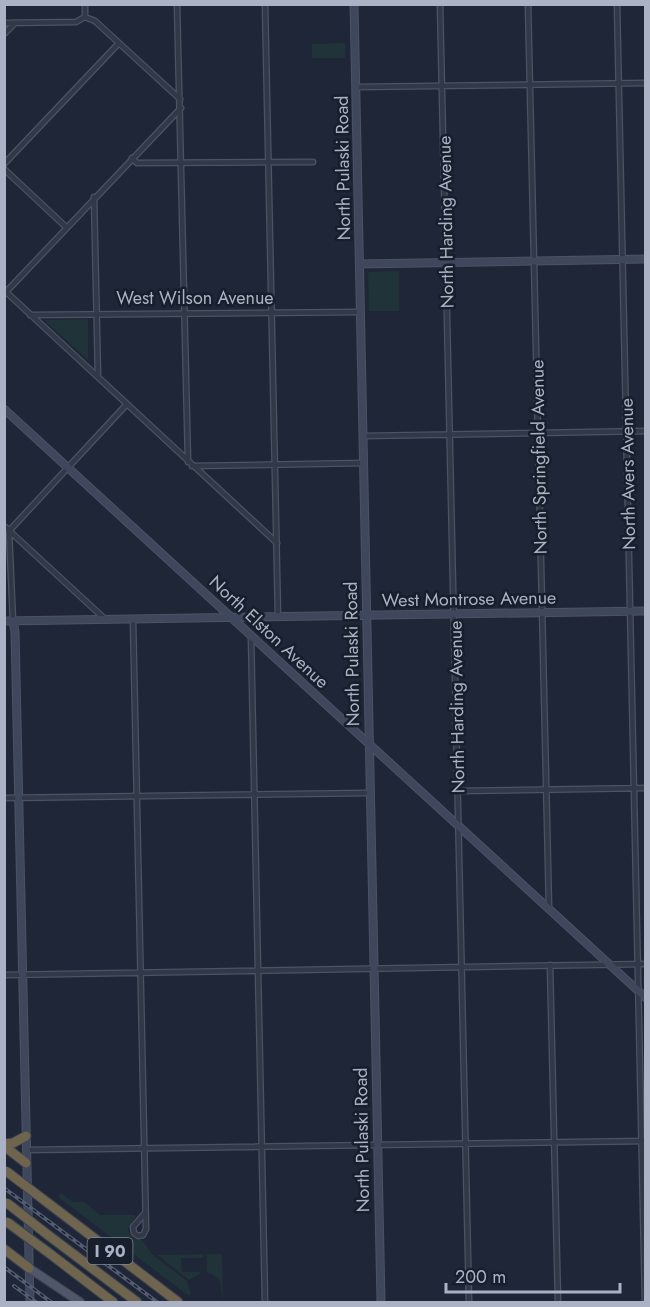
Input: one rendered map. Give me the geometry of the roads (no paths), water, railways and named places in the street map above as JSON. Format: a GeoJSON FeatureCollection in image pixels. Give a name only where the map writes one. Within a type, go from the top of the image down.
{"type":"FeatureCollection","features":[{"type":"Feature","properties":{"kind":"highway"},"geometry":{"type":"LineString","coordinates":[[4,1145],[26,1136]]}},
{"type":"Feature","properties":{"kind":"highway"},"geometry":{"type":"LineString","coordinates":[[4,1145],[26,1163]]}},
{"type":"Feature","properties":{"kind":"highway","name":"I 90"},"geometry":{"type":"LineString","coordinates":[[5,1171],[176,1301]]}},
{"type":"Feature","properties":{"kind":"highway","name":"I 90"},"geometry":{"type":"LineString","coordinates":[[5,1203],[135,1301]]}},
{"type":"Feature","properties":{"kind":"highway","name":"I 90"},"geometry":{"type":"LineString","coordinates":[[6,1221],[112,1301]]}},
{"type":"Feature","properties":{"kind":"highway"},"geometry":{"type":"LineString","coordinates":[[4,1249],[29,1268]]}},
{"type":"Feature","properties":{"kind":"main road","name":"North Pulaski Road"},"geometry":{"type":"LineString","coordinates":[[354,4],[381,1302]]}},
{"type":"Feature","properties":{"kind":"main road"},"geometry":{"type":"LineString","coordinates":[[360,264],[645,260]]}},
{"type":"Feature","properties":{"kind":"main road","name":"North Elston Avenue"},"geometry":{"type":"LineString","coordinates":[[4,409],[645,998]]}},
{"type":"Feature","properties":{"kind":"main road","name":"West Montrose Avenue"},"geometry":{"type":"LineString","coordinates":[[9,621],[645,611]]}},
{"type":"Feature","properties":{"kind":"main road"},"geometry":{"type":"LineString","coordinates":[[9,621],[15,632],[30,1302]]}},
{"type":"Feature","properties":{"kind":"main road"},"geometry":{"type":"LineString","coordinates":[[29,1268],[80,1302]]}},
{"type":"Feature","properties":{"kind":"street"},"geometry":{"type":"LineString","coordinates":[[85,4],[85,17]]}},
{"type":"Feature","properties":{"kind":"street"},"geometry":{"type":"LineString","coordinates":[[177,4],[188,462]]}},
{"type":"Feature","properties":{"kind":"street"},"geometry":{"type":"LineString","coordinates":[[265,4],[278,617]]}},
{"type":"Feature","properties":{"kind":"street","name":"North Harding Avenue"},"geometry":{"type":"LineString","coordinates":[[440,4],[469,1302]]}},
{"type":"Feature","properties":{"kind":"street","name":"North Springfield Avenue"},"geometry":{"type":"LineString","coordinates":[[528,4],[549,909]]}},
{"type":"Feature","properties":{"kind":"street","name":"North Avers Avenue"},"geometry":{"type":"LineString","coordinates":[[617,4],[644,1141],[645,1302]]}},
{"type":"Feature","properties":{"kind":"street"},"geometry":{"type":"LineString","coordinates":[[4,24],[76,22],[85,17]]}},
{"type":"Feature","properties":{"kind":"street"},"geometry":{"type":"LineString","coordinates":[[85,17],[95,21],[180,99]]}},
{"type":"Feature","properties":{"kind":"street"},"geometry":{"type":"LineString","coordinates":[[4,34],[15,23]]}},
{"type":"Feature","properties":{"kind":"street"},"geometry":{"type":"LineString","coordinates":[[66,227],[4,166],[119,43]]}},
{"type":"Feature","properties":{"kind":"street"},"geometry":{"type":"LineString","coordinates":[[356,87],[645,82]]}},
{"type":"Feature","properties":{"kind":"street"},"geometry":{"type":"LineString","coordinates":[[181,108],[5,292],[277,543]]}},
{"type":"Feature","properties":{"kind":"street"},"geometry":{"type":"LineString","coordinates":[[132,158],[137,163],[313,162]]}},
{"type":"Feature","properties":{"kind":"street"},"geometry":{"type":"LineString","coordinates":[[94,197],[98,377]]}},
{"type":"Feature","properties":{"kind":"street","name":"West Wilson Avenue"},"geometry":{"type":"LineString","coordinates":[[30,315],[360,312]]}},
{"type":"Feature","properties":{"kind":"street"},"geometry":{"type":"LineString","coordinates":[[9,621],[9,531],[127,404]]}},
{"type":"Feature","properties":{"kind":"street"},"geometry":{"type":"LineString","coordinates":[[363,436],[645,431]]}},
{"type":"Feature","properties":{"kind":"street"},"geometry":{"type":"LineString","coordinates":[[192,466],[363,463]]}},
{"type":"Feature","properties":{"kind":"street"},"geometry":{"type":"LineString","coordinates":[[4,526],[106,620]]}},
{"type":"Feature","properties":{"kind":"street"},"geometry":{"type":"LineString","coordinates":[[133,619],[145,1213],[145,1233],[136,1236],[133,1227],[145,1213]]}},
{"type":"Feature","properties":{"kind":"street"},"geometry":{"type":"LineString","coordinates":[[251,636],[265,1302]]}},
{"type":"Feature","properties":{"kind":"street"},"geometry":{"type":"LineString","coordinates":[[459,791],[645,788]]}},
{"type":"Feature","properties":{"kind":"street"},"geometry":{"type":"LineString","coordinates":[[4,798],[369,792]]}},
{"type":"Feature","properties":{"kind":"street"},"geometry":{"type":"LineString","coordinates":[[4,975],[645,964]]}},
{"type":"Feature","properties":{"kind":"street"},"geometry":{"type":"LineString","coordinates":[[549,965],[558,1302]]}},
{"type":"Feature","properties":{"kind":"street"},"geometry":{"type":"LineString","coordinates":[[26,1150],[644,1141]]}},
{"type":"Feature","properties":{"kind":"railway"},"geometry":{"type":"LineString","coordinates":[[4,1188],[157,1302]]}},
{"type":"Feature","properties":{"kind":"railway"},"geometry":{"type":"LineString","coordinates":[[4,1267],[51,1302]]}},
{"type":"Feature","properties":{"kind":"railway"},"geometry":{"type":"LineString","coordinates":[[14,1286],[36,1302]]}}]}
